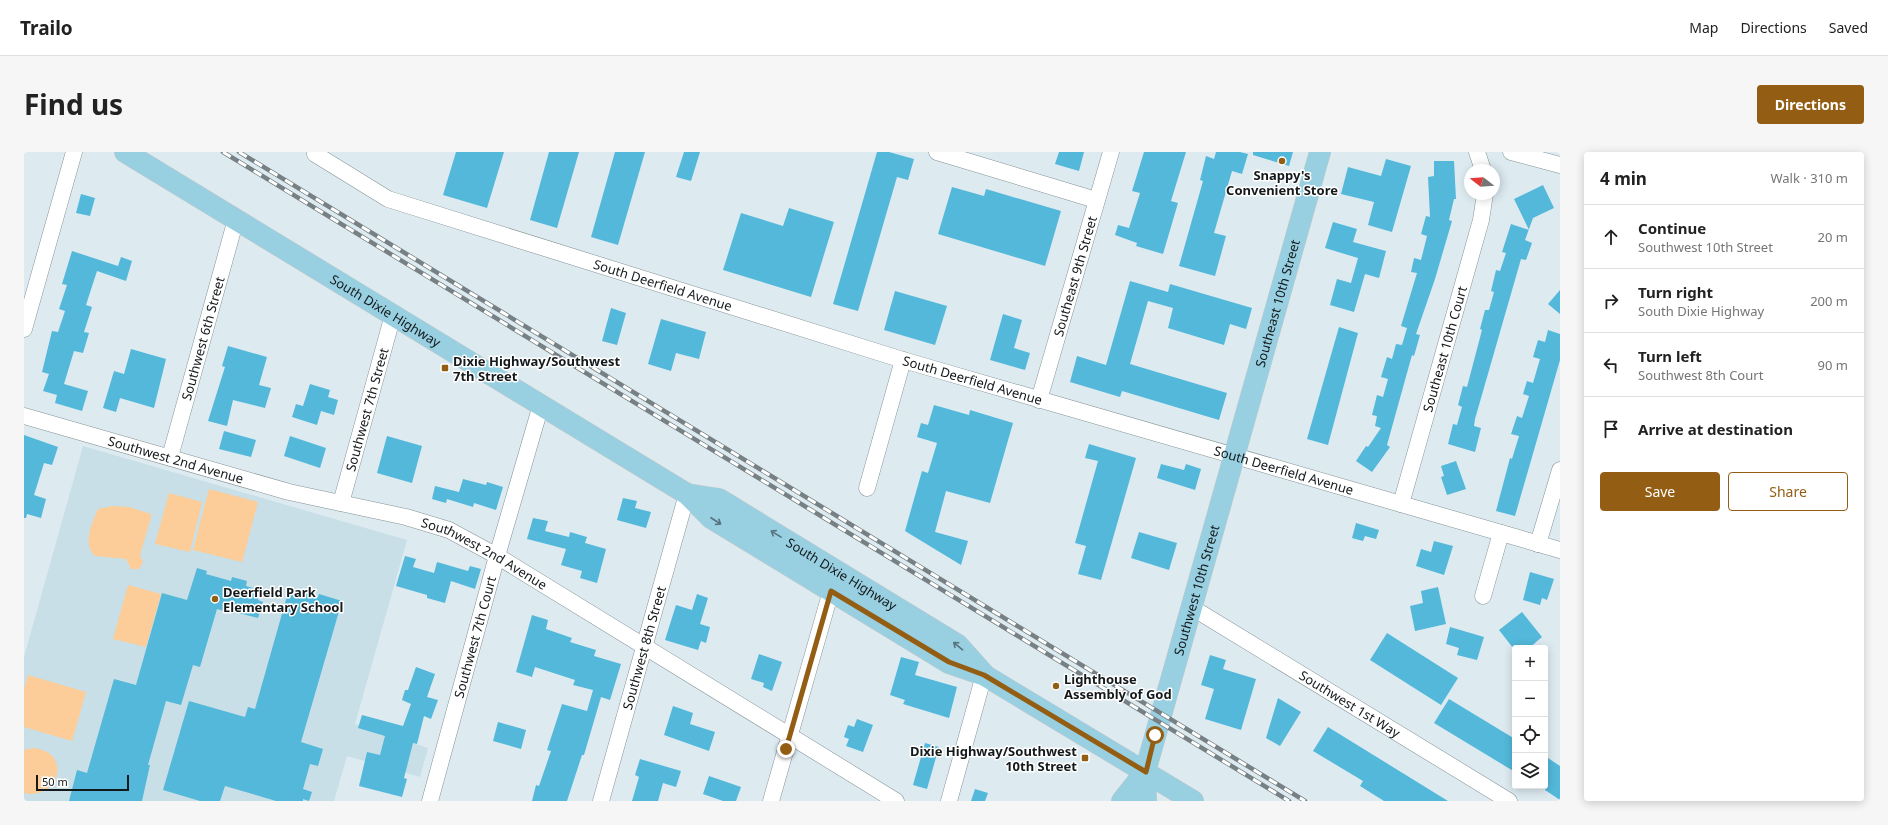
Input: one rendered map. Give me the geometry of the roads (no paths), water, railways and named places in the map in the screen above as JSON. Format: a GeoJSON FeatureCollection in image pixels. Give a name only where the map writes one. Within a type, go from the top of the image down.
{"type":"FeatureCollection","features":[{"type":"Feature","properties":{"kind":"main road","name":"South Dixie Highway"},"geometry":{"type":"LineString","coordinates":[[125,152],[687,494],[711,518],[831,591],[949,662],[984,675],[1193,801]]}},
{"type":"Feature","properties":{"kind":"main road","name":"Southeast 10th Street"},"geometry":{"type":"LineString","coordinates":[[1234,455],[1320,152]]}},
{"type":"Feature","properties":{"kind":"main road","name":"Southwest 10th Street"},"geometry":{"type":"LineString","coordinates":[[1146,801],[1146,772],[1234,455]]}},
{"type":"Feature","properties":{"kind":"main road","name":"South Dixie Highway"},"geometry":{"type":"LineString","coordinates":[[687,494],[719,499],[739,511],[958,645],[984,675]]}},
{"type":"Feature","properties":{"kind":"main road","name":"Southwest 10th Street"},"geometry":{"type":"LineString","coordinates":[[1122,801],[1146,772]]}},
{"type":"Feature","properties":{"kind":"street"},"geometry":{"type":"LineString","coordinates":[[24,329],[74,152]]}},
{"type":"Feature","properties":{"kind":"street","name":"South Deerfield Avenue"},"geometry":{"type":"LineString","coordinates":[[316,152],[315,154],[388,199],[903,360],[1560,550]]}},
{"type":"Feature","properties":{"kind":"street"},"geometry":{"type":"LineString","coordinates":[[937,152],[1096,200]]}},
{"type":"Feature","properties":{"kind":"street","name":"Southeast 9th Street"},"geometry":{"type":"LineString","coordinates":[[1039,400],[1111,152]]}},
{"type":"Feature","properties":{"kind":"street"},"geometry":{"type":"LineString","coordinates":[[1478,152],[1481,164]]}},
{"type":"Feature","properties":{"kind":"street"},"geometry":{"type":"LineString","coordinates":[[1511,152],[1560,165]]}},
{"type":"Feature","properties":{"kind":"street","name":"Southeast 10th Court"},"geometry":{"type":"LineString","coordinates":[[1401,504],[1481,220],[1484,200]]}},
{"type":"Feature","properties":{"kind":"street","name":"Southwest 6th Street"},"geometry":{"type":"LineString","coordinates":[[170,457],[236,219]]}},
{"type":"Feature","properties":{"kind":"street","name":"Southwest 7th Street"},"geometry":{"type":"LineString","coordinates":[[341,503],[393,315]]}},
{"type":"Feature","properties":{"kind":"street"},"geometry":{"type":"LineString","coordinates":[[867,488],[903,360]]}},
{"type":"Feature","properties":{"kind":"street","name":"Southwest 7th Court"},"geometry":{"type":"LineString","coordinates":[[430,801],[497,556],[541,405]]}},
{"type":"Feature","properties":{"kind":"street","name":"Southwest 2nd Avenue"},"geometry":{"type":"LineString","coordinates":[[24,416],[289,492],[406,517],[449,530],[497,556],[896,801]]}},
{"type":"Feature","properties":{"kind":"street"},"geometry":{"type":"LineString","coordinates":[[1538,544],[1560,470]]}},
{"type":"Feature","properties":{"kind":"street","name":"Southwest 8th Street"},"geometry":{"type":"LineString","coordinates":[[602,801],[687,494]]}},
{"type":"Feature","properties":{"kind":"street"},"geometry":{"type":"LineString","coordinates":[[1483,596],[1501,533]]}},
{"type":"Feature","properties":{"kind":"street"},"geometry":{"type":"LineString","coordinates":[[771,801],[831,591]]}},
{"type":"Feature","properties":{"kind":"street","name":"Southwest 1st Way"},"geometry":{"type":"LineString","coordinates":[[1191,607],[1508,801]]}},
{"type":"Feature","properties":{"kind":"street"},"geometry":{"type":"LineString","coordinates":[[949,801],[984,675]]}},
{"type":"Feature","properties":{"kind":"railway"},"geometry":{"type":"LineString","coordinates":[[223,152],[1289,801]]}},
{"type":"Feature","properties":{"kind":"railway"},"geometry":{"type":"LineString","coordinates":[[239,152],[1305,801]]}},
{"type":"Feature","properties":{"kind":"place","name":"Snappy's Convenient Store"},"geometry":{"type":"Point","coordinates":[1282,161]}},
{"type":"Feature","properties":{"kind":"place","name":"Dixie Highway/Southwest 7th Street"},"geometry":{"type":"Point","coordinates":[445,368]}},
{"type":"Feature","properties":{"kind":"place","name":"Deerfield Park Elementary School"},"geometry":{"type":"Point","coordinates":[215,599]}},
{"type":"Feature","properties":{"kind":"place","name":"Lighthouse Assembly of God"},"geometry":{"type":"Point","coordinates":[1056,686]}},
{"type":"Feature","properties":{"kind":"place","name":"Dixie Highway/Southwest 10th Street"},"geometry":{"type":"Point","coordinates":[1085,758]}}]}
